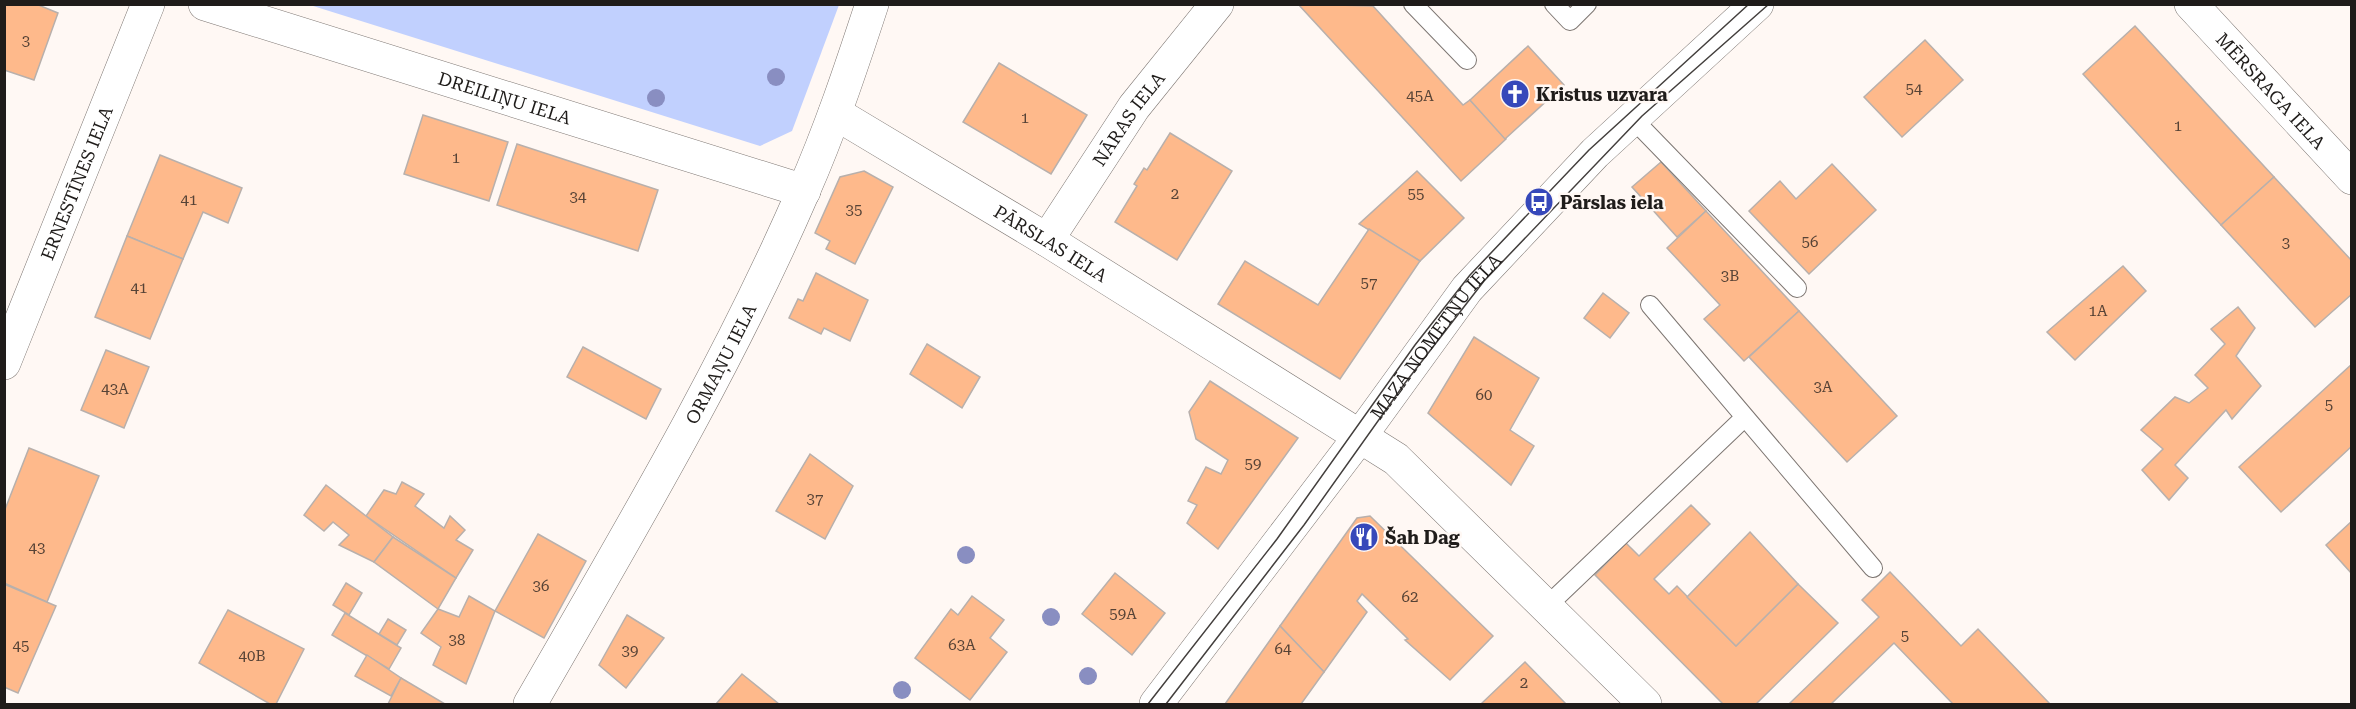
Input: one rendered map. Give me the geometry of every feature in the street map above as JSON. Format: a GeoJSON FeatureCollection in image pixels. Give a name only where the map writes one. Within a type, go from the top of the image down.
{"type":"FeatureCollection","features":[{"type":"Feature","properties":{"kind":"street","name":"ERNESTĪNES IELA"},"geometry":{"type":"LineString","coordinates":[[4,363],[148,4]]}},
{"type":"Feature","properties":{"kind":"street","name":"DREILIŅU IELA"},"geometry":{"type":"LineString","coordinates":[[205,4],[804,191]]}},
{"type":"Feature","properties":{"kind":"street","name":"ORMAŅU IELA"},"geometry":{"type":"LineString","coordinates":[[530,705],[678,445],[804,191],[835,113],[872,4]]}},
{"type":"Feature","properties":{"kind":"street","name":"NĀRAS IELA"},"geometry":{"type":"LineString","coordinates":[[1047,240],[1134,108],[1217,4]]}},
{"type":"Feature","properties":{"kind":"street","name":"MAZĀ NOMETŅU IELA"},"geometry":{"type":"LineString","coordinates":[[1156,705],[1361,435],[1467,289],[1594,153],[1757,4]]}},
{"type":"Feature","properties":{"kind":"street","name":"MĒRSRAGA IELA"},"geometry":{"type":"LineString","coordinates":[[2191,4],[2352,178]]}},
{"type":"Feature","properties":{"kind":"street","name":"PĀRSLAS IELA"},"geometry":{"type":"LineString","coordinates":[[835,113],[1047,240],[1396,459],[1645,705]]}},
{"type":"Feature","properties":{"kind":"lane"},"geometry":{"type":"LineString","coordinates":[[1413,4],[1467,60]]}},
{"type":"Feature","properties":{"kind":"lane"},"geometry":{"type":"LineString","coordinates":[[1554,4],[1570,21],[1587,4]]}},
{"type":"Feature","properties":{"kind":"lane"},"geometry":{"type":"LineString","coordinates":[[1632,118],[1797,288]]}},
{"type":"Feature","properties":{"kind":"lane"},"geometry":{"type":"LineString","coordinates":[[1650,305],[1873,568]]}},
{"type":"Feature","properties":{"kind":"lane"},"geometry":{"type":"LineString","coordinates":[[1545,607],[1744,418]]}},
{"type":"Feature","properties":{"kind":"shaded area"},"geometry":{"type":"Polygon","coordinates":[[[310,5],[839,5],[792,131],[760,146],[310,5]]]}},
{"type":"Feature","properties":{"kind":"building"},"geometry":{"type":"Polygon","coordinates":[[[4,4],[36,4],[58,13],[34,80],[4,70],[4,4]]]}},
{"type":"Feature","properties":{"kind":"building"},"geometry":{"type":"Polygon","coordinates":[[[1298,4],[1373,6],[1463,105],[1470,100],[1506,139],[1461,181],[1298,4]]]}},
{"type":"Feature","properties":{"kind":"building"},"geometry":{"type":"Polygon","coordinates":[[[2135,26],[2274,177],[2221,225],[2083,74],[2135,26]]]}},
{"type":"Feature","properties":{"kind":"building"},"geometry":{"type":"Polygon","coordinates":[[[1925,40],[1963,80],[1902,137],[1864,97],[1925,40]]]}},
{"type":"Feature","properties":{"kind":"building"},"geometry":{"type":"Polygon","coordinates":[[[1528,46],[1564,85],[1505,139],[1470,100],[1528,46]]]}},
{"type":"Feature","properties":{"kind":"building"},"geometry":{"type":"Polygon","coordinates":[[[999,63],[1087,115],[1051,174],[963,122],[999,63]]]}},
{"type":"Feature","properties":{"kind":"building"},"geometry":{"type":"Polygon","coordinates":[[[423,115],[508,142],[489,201],[404,174],[423,115]]]}},
{"type":"Feature","properties":{"kind":"building"},"geometry":{"type":"Polygon","coordinates":[[[1170,133],[1232,171],[1177,260],[1115,222],[1137,186],[1134,184],[1144,168],[1147,170],[1170,133]]]}},
{"type":"Feature","properties":{"kind":"building"},"geometry":{"type":"Polygon","coordinates":[[[517,144],[658,190],[638,251],[497,205],[517,144]]]}},
{"type":"Feature","properties":{"kind":"building"},"geometry":{"type":"Polygon","coordinates":[[[160,155],[242,188],[228,223],[203,212],[183,259],[127,236],[160,155]]]}},
{"type":"Feature","properties":{"kind":"building"},"geometry":{"type":"Polygon","coordinates":[[[1661,162],[1706,211],[1677,237],[1632,187],[1661,162]]]}},
{"type":"Feature","properties":{"kind":"building"},"geometry":{"type":"Polygon","coordinates":[[[1832,164],[1876,210],[1809,274],[1749,211],[1780,181],[1796,199],[1832,164]]]}},
{"type":"Feature","properties":{"kind":"building"},"geometry":{"type":"Polygon","coordinates":[[[864,171],[893,187],[855,264],[826,249],[830,241],[815,233],[840,177],[864,171]]]}},
{"type":"Feature","properties":{"kind":"building"},"geometry":{"type":"Polygon","coordinates":[[[1417,171],[1464,218],[1420,261],[1359,224],[1417,171]]]}},
{"type":"Feature","properties":{"kind":"building"},"geometry":{"type":"Polygon","coordinates":[[[2274,177],[2352,261],[2352,294],[2315,327],[2221,225],[2274,177]]]}},
{"type":"Feature","properties":{"kind":"building"},"geometry":{"type":"Polygon","coordinates":[[[1706,211],[1799,311],[1744,361],[1704,319],[1720,305],[1667,248],[1706,211]]]}},
{"type":"Feature","properties":{"kind":"building"},"geometry":{"type":"Polygon","coordinates":[[[1369,229],[1420,261],[1340,379],[1218,304],[1245,261],[1318,305],[1369,229]]]}},
{"type":"Feature","properties":{"kind":"building"},"geometry":{"type":"Polygon","coordinates":[[[127,236],[183,259],[150,339],[95,317],[127,236]]]}},
{"type":"Feature","properties":{"kind":"building"},"geometry":{"type":"Polygon","coordinates":[[[2123,266],[2146,291],[2075,360],[2047,332],[2123,266]]]}},
{"type":"Feature","properties":{"kind":"building"},"geometry":{"type":"Polygon","coordinates":[[[816,273],[868,300],[850,341],[824,328],[821,334],[789,318],[798,299],[803,301],[816,273]]]}},
{"type":"Feature","properties":{"kind":"building"},"geometry":{"type":"Polygon","coordinates":[[[1603,293],[1629,313],[1610,338],[1584,318],[1603,293]]]}},
{"type":"Feature","properties":{"kind":"building"},"geometry":{"type":"Polygon","coordinates":[[[2238,307],[2255,328],[2236,356],[2261,386],[2232,419],[2226,410],[2175,465],[2188,478],[2169,500],[2142,470],[2163,449],[2141,430],[2175,397],[2189,403],[2208,388],[2195,375],[2225,344],[2211,329],[2238,307]]]}},
{"type":"Feature","properties":{"kind":"building"},"geometry":{"type":"Polygon","coordinates":[[[1799,311],[1897,416],[1847,462],[1749,357],[1799,311]]]}},
{"type":"Feature","properties":{"kind":"building"},"geometry":{"type":"Polygon","coordinates":[[[1474,337],[1539,378],[1510,430],[1534,446],[1511,485],[1428,413],[1474,337]]]}},
{"type":"Feature","properties":{"kind":"building"},"geometry":{"type":"Polygon","coordinates":[[[927,344],[980,377],[962,408],[910,374],[927,344]]]}},
{"type":"Feature","properties":{"kind":"building"},"geometry":{"type":"Polygon","coordinates":[[[583,347],[661,389],[646,419],[567,377],[583,347]]]}},
{"type":"Feature","properties":{"kind":"building"},"geometry":{"type":"Polygon","coordinates":[[[106,350],[149,367],[124,428],[81,410],[106,350]]]}},
{"type":"Feature","properties":{"kind":"building"},"geometry":{"type":"Polygon","coordinates":[[[2352,364],[2352,446],[2281,512],[2239,467],[2352,364]]]}},
{"type":"Feature","properties":{"kind":"building"},"geometry":{"type":"Polygon","coordinates":[[[1210,381],[1298,438],[1218,549],[1187,523],[1197,505],[1188,501],[1206,467],[1221,474],[1228,460],[1196,439],[1189,412],[1210,381]]]}},
{"type":"Feature","properties":{"kind":"building"},"geometry":{"type":"Polygon","coordinates":[[[29,448],[99,476],[47,602],[4,583],[4,512],[29,448]]]}},
{"type":"Feature","properties":{"kind":"building"},"geometry":{"type":"Polygon","coordinates":[[[810,454],[853,486],[825,539],[776,511],[810,454]]]}},
{"type":"Feature","properties":{"kind":"building"},"geometry":{"type":"Polygon","coordinates":[[[402,482],[424,494],[415,506],[444,528],[450,516],[465,530],[456,540],[473,550],[456,578],[366,516],[384,490],[396,494],[402,482]]]}},
{"type":"Feature","properties":{"kind":"building"},"geometry":{"type":"Polygon","coordinates":[[[326,485],[393,537],[374,562],[339,545],[349,535],[333,522],[324,531],[304,515],[326,485]]]}},
{"type":"Feature","properties":{"kind":"building"},"geometry":{"type":"Polygon","coordinates":[[[1691,505],[1710,524],[1654,579],[1669,594],[1677,586],[1736,646],[1798,584],[1838,623],[1756,704],[1723,704],[1595,575],[1626,543],[1639,556],[1691,505]]]}},
{"type":"Feature","properties":{"kind":"building"},"geometry":{"type":"Polygon","coordinates":[[[1370,516],[1493,636],[1450,680],[1405,640],[1408,639],[1362,594],[1357,601],[1367,612],[1324,672],[1280,626],[1357,518],[1370,516]]]}},
{"type":"Feature","properties":{"kind":"building"},"geometry":{"type":"Polygon","coordinates":[[[2352,521],[2352,574],[2326,545],[2352,521]]]}},
{"type":"Feature","properties":{"kind":"building"},"geometry":{"type":"Polygon","coordinates":[[[1750,532],[1798,584],[1736,646],[1687,597],[1750,532]]]}},
{"type":"Feature","properties":{"kind":"building"},"geometry":{"type":"Polygon","coordinates":[[[538,534],[586,561],[544,638],[495,611],[538,534]]]}},
{"type":"Feature","properties":{"kind":"building"},"geometry":{"type":"Polygon","coordinates":[[[393,537],[456,578],[438,609],[374,562],[393,537]]]}},
{"type":"Feature","properties":{"kind":"building"},"geometry":{"type":"Polygon","coordinates":[[[1890,572],[1961,646],[1978,629],[2050,704],[1953,704],[1894,643],[1831,704],[1789,704],[1879,617],[1862,600],[1890,572]]]}},
{"type":"Feature","properties":{"kind":"building"},"geometry":{"type":"Polygon","coordinates":[[[1115,573],[1165,613],[1132,655],[1082,614],[1115,573]]]}},
{"type":"Feature","properties":{"kind":"building"},"geometry":{"type":"Polygon","coordinates":[[[346,583],[362,593],[349,615],[333,605],[346,583]]]}},
{"type":"Feature","properties":{"kind":"building"},"geometry":{"type":"Polygon","coordinates":[[[4,584],[56,606],[18,693],[4,687],[4,584]]]}},
{"type":"Feature","properties":{"kind":"building"},"geometry":{"type":"Polygon","coordinates":[[[469,596],[495,611],[466,684],[433,665],[441,647],[421,633],[438,609],[459,617],[469,596]]]}},
{"type":"Feature","properties":{"kind":"building"},"geometry":{"type":"Polygon","coordinates":[[[972,596],[1004,620],[990,638],[1007,652],[970,700],[915,658],[951,609],[958,615],[972,596]]]}},
{"type":"Feature","properties":{"kind":"building"},"geometry":{"type":"Polygon","coordinates":[[[228,610],[304,649],[276,704],[270,704],[199,663],[228,610]]]}},
{"type":"Feature","properties":{"kind":"building"},"geometry":{"type":"Polygon","coordinates":[[[345,613],[401,648],[389,669],[332,635],[345,613]]]}},
{"type":"Feature","properties":{"kind":"building"},"geometry":{"type":"Polygon","coordinates":[[[627,615],[664,638],[626,688],[599,665],[627,615]]]}},
{"type":"Feature","properties":{"kind":"building"},"geometry":{"type":"Polygon","coordinates":[[[388,619],[406,630],[397,645],[379,634],[388,619]]]}},
{"type":"Feature","properties":{"kind":"building"},"geometry":{"type":"Polygon","coordinates":[[[1280,626],[1324,672],[1301,704],[1225,704],[1280,626]]]}},
{"type":"Feature","properties":{"kind":"building"},"geometry":{"type":"Polygon","coordinates":[[[367,655],[401,678],[391,696],[355,676],[367,655]]]}},
{"type":"Feature","properties":{"kind":"building"},"geometry":{"type":"Polygon","coordinates":[[[1525,662],[1566,704],[1481,704],[1525,662]]]}},
{"type":"Feature","properties":{"kind":"building"},"geometry":{"type":"Polygon","coordinates":[[[742,674],[779,704],[716,704],[742,674]]]}},
{"type":"Feature","properties":{"kind":"building"},"geometry":{"type":"Polygon","coordinates":[[[401,678],[445,704],[388,704],[401,678]]]}},
{"type":"Feature","properties":{"kind":"tram line"},"geometry":{"type":"LineString","coordinates":[[1148,704],[1277,539],[1415,345],[1470,275],[1589,150],[1749,4]]}},
{"type":"Feature","properties":{"kind":"tram line"},"geometry":{"type":"LineString","coordinates":[[1166,704],[1304,525],[1405,383],[1484,281],[1642,116],[1769,4]]}},
{"type":"Feature","properties":{"kind":"place","name":"Kristus uzvara"},"geometry":{"type":"Point","coordinates":[1515,94]}},
{"type":"Feature","properties":{"kind":"place","name":"Pārslas iela"},"geometry":{"type":"Point","coordinates":[1539,202]}},
{"type":"Feature","properties":{"kind":"place","name":"Šah Dag"},"geometry":{"type":"Point","coordinates":[1364,537]}}]}
